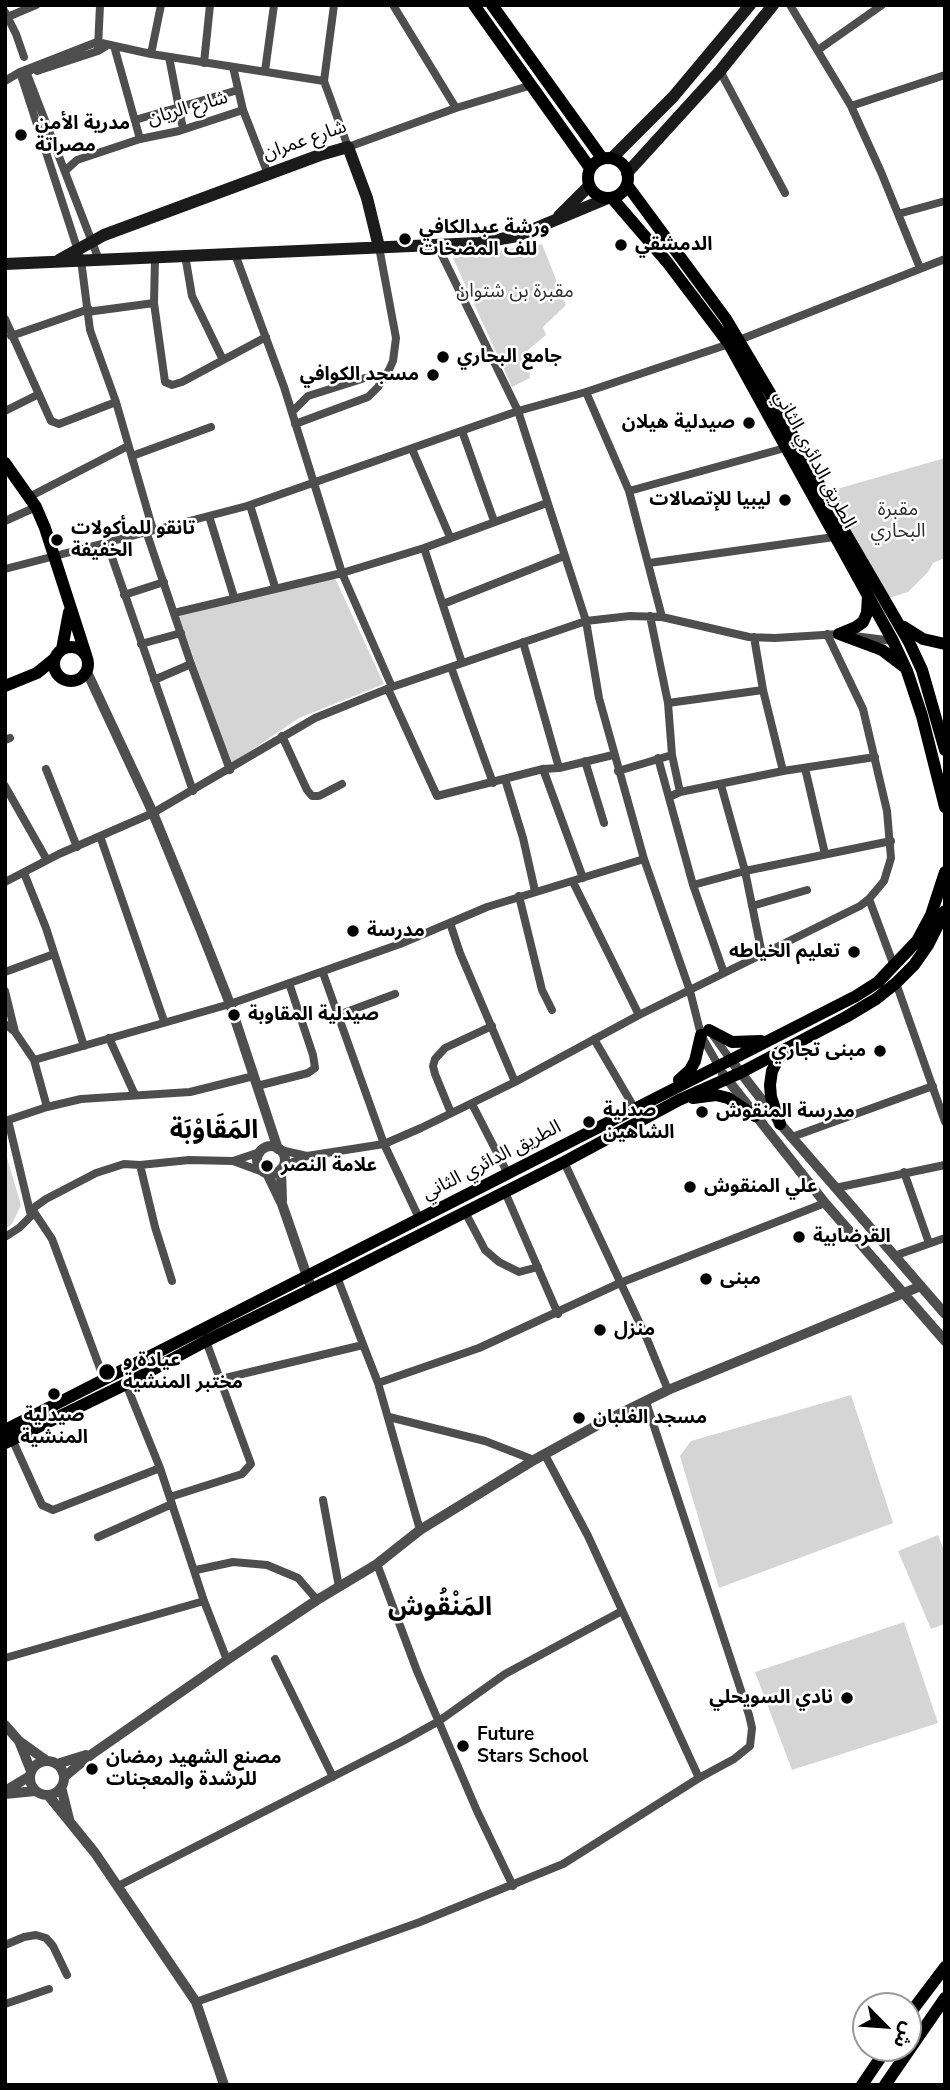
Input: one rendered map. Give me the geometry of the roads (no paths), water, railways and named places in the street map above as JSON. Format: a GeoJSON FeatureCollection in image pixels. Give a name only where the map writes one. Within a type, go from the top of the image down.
{"type":"FeatureCollection","features":[{"type":"Feature","properties":{"kind":"main road"},"geometry":{"type":"LineString","coordinates":[[474,5],[590,168]]}},
{"type":"Feature","properties":{"kind":"main road"},"geometry":{"type":"LineString","coordinates":[[492,5],[607,158],[622,163],[627,179]]}},
{"type":"Feature","properties":{"kind":"main road"},"geometry":{"type":"LineString","coordinates":[[610,198],[595,194],[589,186],[587,177],[590,168],[595,162],[607,158],[673,97],[750,5]]}},
{"type":"Feature","properties":{"kind":"main road"},"geometry":{"type":"LineString","coordinates":[[80,254],[99,260],[438,245],[504,239],[530,231],[621,194],[627,179],[773,5]]}},
{"type":"Feature","properties":{"kind":"main road"},"geometry":{"type":"LineString","coordinates":[[348,147],[367,198],[379,247]]}},
{"type":"Feature","properties":{"kind":"main road","name":"شارع عمران"},"geometry":{"type":"LineString","coordinates":[[5,264],[56,262],[80,254],[93,240],[348,147]]}},
{"type":"Feature","properties":{"kind":"main road","name":"الطريق الدائري الثاني"},"geometry":{"type":"LineString","coordinates":[[627,179],[735,342],[909,642],[922,670],[945,750]]}},
{"type":"Feature","properties":{"kind":"main road"},"geometry":{"type":"LineString","coordinates":[[556,219],[589,186]]}},
{"type":"Feature","properties":{"kind":"main road","name":"الطريق الدائري الثاني"},"geometry":{"type":"LineString","coordinates":[[610,198],[735,342],[785,448],[868,595],[907,671],[922,716],[945,807]]}},
{"type":"Feature","properties":{"kind":"main road"},"geometry":{"type":"LineString","coordinates":[[5,463],[32,502],[54,556],[88,660],[86,672],[79,679],[68,681],[20,678]]}},
{"type":"Feature","properties":{"kind":"main road"},"geometry":{"type":"LineString","coordinates":[[833,634],[863,622],[869,605],[868,595]]}},
{"type":"Feature","properties":{"kind":"main road"},"geometry":{"type":"LineString","coordinates":[[5,686],[37,673],[54,660],[62,649],[69,608]]}},
{"type":"Feature","properties":{"kind":"main road"},"geometry":{"type":"LineString","coordinates":[[892,614],[914,635],[945,645]]}},
{"type":"Feature","properties":{"kind":"main road"},"geometry":{"type":"LineString","coordinates":[[833,634],[882,650],[907,671]]}},
{"type":"Feature","properties":{"kind":"main road"},"geometry":{"type":"LineString","coordinates":[[922,670],[921,662],[926,651],[945,645]]}},
{"type":"Feature","properties":{"kind":"main road"},"geometry":{"type":"LineString","coordinates":[[62,649],[72,646],[86,655]]}},
{"type":"Feature","properties":{"kind":"main road"},"geometry":{"type":"LineString","coordinates":[[54,660],[55,672],[68,681]]}},
{"type":"Feature","properties":{"kind":"main road","name":"الطريق الدائري الثاني"},"geometry":{"type":"LineString","coordinates":[[7,1437],[126,1384],[420,1220],[856,996],[878,982],[917,941],[931,915],[945,872]]}},
{"type":"Feature","properties":{"kind":"main road","name":"الطريق الدائري الثاني"},"geometry":{"type":"LineString","coordinates":[[7,1437],[104,1379],[309,1282],[337,1277],[564,1162],[679,1100],[740,1073],[856,1011],[896,983],[914,965],[945,911]]}},
{"type":"Feature","properties":{"kind":"main road"},"geometry":{"type":"LineString","coordinates":[[665,1093],[690,1070],[705,1033],[732,1042],[768,1040]]}},
{"type":"Feature","properties":{"kind":"main road"},"geometry":{"type":"LineString","coordinates":[[780,1124],[771,1097],[772,1071],[778,1059],[792,1045]]}},
{"type":"Feature","properties":{"kind":"main road"},"geometry":{"type":"LineString","coordinates":[[679,1100],[716,1096],[728,1098],[755,1116]]}},
{"type":"Feature","properties":{"kind":"main road"},"geometry":{"type":"LineString","coordinates":[[922,1997],[945,1967]]}},
{"type":"Feature","properties":{"kind":"main road"},"geometry":{"type":"LineString","coordinates":[[886,2085],[945,1998]]}},
{"type":"Feature","properties":{"kind":"main road"},"geometry":{"type":"LineString","coordinates":[[862,2085],[878,2062]]}},
{"type":"Feature","properties":{"kind":"street"},"geometry":{"type":"LineString","coordinates":[[36,5],[6,16],[16,34],[23,57],[23,75],[80,254],[90,330],[132,456],[164,582],[230,770]]}},
{"type":"Feature","properties":{"kind":"street"},"geometry":{"type":"LineString","coordinates":[[100,5],[104,46],[141,139]]}},
{"type":"Feature","properties":{"kind":"street"},"geometry":{"type":"LineString","coordinates":[[151,54],[160,5]]}},
{"type":"Feature","properties":{"kind":"street"},"geometry":{"type":"LineString","coordinates":[[204,63],[210,5]]}},
{"type":"Feature","properties":{"kind":"street"},"geometry":{"type":"LineString","coordinates":[[265,71],[274,5]]}},
{"type":"Feature","properties":{"kind":"street"},"geometry":{"type":"LineString","coordinates":[[334,5],[324,81],[348,147]]}},
{"type":"Feature","properties":{"kind":"street"},"geometry":{"type":"LineString","coordinates":[[393,5],[456,108]]}},
{"type":"Feature","properties":{"kind":"street"},"geometry":{"type":"LineString","coordinates":[[790,5],[851,106],[920,268]]}},
{"type":"Feature","properties":{"kind":"street"},"geometry":{"type":"LineString","coordinates":[[818,50],[882,5]]}},
{"type":"Feature","properties":{"kind":"street"},"geometry":{"type":"LineString","coordinates":[[7,80],[104,46]]}},
{"type":"Feature","properties":{"kind":"street"},"geometry":{"type":"LineString","coordinates":[[23,75],[34,66],[104,46],[324,81]]}},
{"type":"Feature","properties":{"kind":"street"},"geometry":{"type":"LineString","coordinates":[[23,57],[34,66]]}},
{"type":"Feature","properties":{"kind":"street"},"geometry":{"type":"LineString","coordinates":[[169,57],[183,129]]}},
{"type":"Feature","properties":{"kind":"street"},"geometry":{"type":"LineString","coordinates":[[233,67],[243,110],[268,174]]}},
{"type":"Feature","properties":{"kind":"street"},"geometry":{"type":"LineString","coordinates":[[720,71],[785,193]]}},
{"type":"Feature","properties":{"kind":"street"},"geometry":{"type":"LineString","coordinates":[[23,75],[65,171],[99,260]]}},
{"type":"Feature","properties":{"kind":"street"},"geometry":{"type":"LineString","coordinates":[[851,106],[945,75]]}},
{"type":"Feature","properties":{"kind":"street","name":"شارع عمران"},"geometry":{"type":"LineString","coordinates":[[348,147],[456,108],[532,85]]}},
{"type":"Feature","properties":{"kind":"street"},"geometry":{"type":"LineString","coordinates":[[135,120],[238,90]]}},
{"type":"Feature","properties":{"kind":"street","name":"شارع الريان"},"geometry":{"type":"LineString","coordinates":[[65,171],[77,160],[243,110]]}},
{"type":"Feature","properties":{"kind":"street"},"geometry":{"type":"LineString","coordinates":[[898,214],[945,201]]}},
{"type":"Feature","properties":{"kind":"street"},"geometry":{"type":"LineString","coordinates":[[438,245],[518,411],[586,621],[592,666],[613,755],[644,859],[697,1015],[718,1065],[726,1079],[825,1203],[945,1341]]}},
{"type":"Feature","properties":{"kind":"street"},"geometry":{"type":"LineString","coordinates":[[295,424],[368,397],[385,377],[393,361],[396,338],[379,247]]}},
{"type":"Feature","properties":{"kind":"street"},"geometry":{"type":"LineString","coordinates":[[235,254],[292,412],[342,573],[437,796],[543,769],[559,768],[613,755]]}},
{"type":"Feature","properties":{"kind":"street"},"geometry":{"type":"LineString","coordinates":[[185,255],[192,296],[223,360]]}},
{"type":"Feature","properties":{"kind":"street"},"geometry":{"type":"LineString","coordinates":[[155,258],[154,303],[165,382],[172,385],[182,382],[266,337]]}},
{"type":"Feature","properties":{"kind":"street"},"geometry":{"type":"LineString","coordinates":[[5,569],[250,505],[518,411],[586,392],[735,342],[945,259]]}},
{"type":"Feature","properties":{"kind":"street"},"geometry":{"type":"LineString","coordinates":[[11,336],[88,310],[154,303]]}},
{"type":"Feature","properties":{"kind":"street"},"geometry":{"type":"LineString","coordinates":[[5,319],[51,421],[57,424],[116,402]]}},
{"type":"Feature","properties":{"kind":"street"},"geometry":{"type":"LineString","coordinates":[[292,412],[308,396],[365,378],[385,377]]}},
{"type":"Feature","properties":{"kind":"street"},"geometry":{"type":"LineString","coordinates":[[586,392],[629,491],[662,617]]}},
{"type":"Feature","properties":{"kind":"street"},"geometry":{"type":"LineString","coordinates":[[5,411],[39,394]]}},
{"type":"Feature","properties":{"kind":"street"},"geometry":{"type":"LineString","coordinates":[[132,456],[211,427]]}},
{"type":"Feature","properties":{"kind":"street"},"geometry":{"type":"LineString","coordinates":[[462,431],[494,521]]}},
{"type":"Feature","properties":{"kind":"street"},"geometry":{"type":"LineString","coordinates":[[5,521],[32,502],[128,446]]}},
{"type":"Feature","properties":{"kind":"street"},"geometry":{"type":"LineString","coordinates":[[629,491],[785,448]]}},
{"type":"Feature","properties":{"kind":"street"},"geometry":{"type":"LineString","coordinates":[[412,449],[450,537]]}},
{"type":"Feature","properties":{"kind":"street"},"geometry":{"type":"LineString","coordinates":[[174,612],[342,573],[424,548],[547,503]]}},
{"type":"Feature","properties":{"kind":"street"},"geometry":{"type":"LineString","coordinates":[[250,505],[275,587]]}},
{"type":"Feature","properties":{"kind":"street"},"geometry":{"type":"LineString","coordinates":[[209,516],[234,597]]}},
{"type":"Feature","properties":{"kind":"street"},"geometry":{"type":"LineString","coordinates":[[649,563],[834,537]]}},
{"type":"Feature","properties":{"kind":"street"},"geometry":{"type":"LineString","coordinates":[[107,543],[192,791]]}},
{"type":"Feature","properties":{"kind":"street"},"geometry":{"type":"LineString","coordinates":[[424,548],[462,663]]}},
{"type":"Feature","properties":{"kind":"street"},"geometry":{"type":"LineString","coordinates":[[443,604],[564,556]]}},
{"type":"Feature","properties":{"kind":"street"},"geometry":{"type":"LineString","coordinates":[[124,595],[164,582]]}},
{"type":"Feature","properties":{"kind":"street"},"geometry":{"type":"LineString","coordinates":[[650,616],[668,703],[672,755],[680,792]]}},
{"type":"Feature","properties":{"kind":"street"},"geometry":{"type":"LineString","coordinates":[[5,882],[47,860],[153,813],[315,718],[390,688],[586,621],[650,616],[754,637],[833,634],[945,645]]}},
{"type":"Feature","properties":{"kind":"street"},"geometry":{"type":"LineString","coordinates":[[141,644],[181,632]]}},
{"type":"Feature","properties":{"kind":"street"},"geometry":{"type":"LineString","coordinates":[[5,1237],[19,1228],[46,1199],[96,1173],[124,1164],[189,1160],[233,1161],[275,1174],[282,1167],[307,1156],[384,1144],[472,1104],[639,1015],[860,906],[884,881],[891,858],[891,841],[863,709],[833,634]]}},
{"type":"Feature","properties":{"kind":"street"},"geometry":{"type":"LineString","coordinates":[[754,637],[763,690],[783,771]]}},
{"type":"Feature","properties":{"kind":"street"},"geometry":{"type":"LineString","coordinates":[[523,642],[559,768]]}},
{"type":"Feature","properties":{"kind":"street"},"geometry":{"type":"LineString","coordinates":[[154,680],[191,664]]}},
{"type":"Feature","properties":{"kind":"street"},"geometry":{"type":"LineString","coordinates":[[451,667],[493,783]]}},
{"type":"Feature","properties":{"kind":"street"},"geometry":{"type":"LineString","coordinates":[[86,672],[153,813],[230,1004],[268,1121],[285,1160],[282,1167],[282,1204]]}},
{"type":"Feature","properties":{"kind":"street"},"geometry":{"type":"LineString","coordinates":[[668,703],[763,690]]}},
{"type":"Feature","properties":{"kind":"street"},"geometry":{"type":"LineString","coordinates":[[282,736],[312,796],[319,796],[342,784]]}},
{"type":"Feature","properties":{"kind":"street"},"geometry":{"type":"LineString","coordinates":[[618,771],[672,755]]}},
{"type":"Feature","properties":{"kind":"street"},"geometry":{"type":"LineString","coordinates":[[669,797],[680,792],[783,771],[875,757]]}},
{"type":"Feature","properties":{"kind":"street"},"geometry":{"type":"LineString","coordinates":[[658,758],[693,885],[724,973]]}},
{"type":"Feature","properties":{"kind":"street"},"geometry":{"type":"LineString","coordinates":[[586,761],[604,823]]}},
{"type":"Feature","properties":{"kind":"street"},"geometry":{"type":"LineString","coordinates":[[805,768],[825,854]]}},
{"type":"Feature","properties":{"kind":"street"},"geometry":{"type":"LineString","coordinates":[[46,769],[77,847]]}},
{"type":"Feature","properties":{"kind":"street"},"geometry":{"type":"LineString","coordinates":[[543,769],[583,878]]}},
{"type":"Feature","properties":{"kind":"street"},"geometry":{"type":"LineString","coordinates":[[505,779],[523,838],[535,891]]}},
{"type":"Feature","properties":{"kind":"street"},"geometry":{"type":"LineString","coordinates":[[721,785],[745,871],[762,954]]}},
{"type":"Feature","properties":{"kind":"street"},"geometry":{"type":"LineString","coordinates":[[5,786],[47,860]]}},
{"type":"Feature","properties":{"kind":"street"},"geometry":{"type":"LineString","coordinates":[[100,836],[164,1021]]}},
{"type":"Feature","properties":{"kind":"street"},"geometry":{"type":"LineString","coordinates":[[693,885],[745,871],[891,841]]}},
{"type":"Feature","properties":{"kind":"street"},"geometry":{"type":"LineString","coordinates":[[34,1060],[230,1004],[323,973],[519,896],[644,859]]}},
{"type":"Feature","properties":{"kind":"street"},"geometry":{"type":"LineString","coordinates":[[24,873],[84,1046]]}},
{"type":"Feature","properties":{"kind":"street"},"geometry":{"type":"LineString","coordinates":[[573,882],[639,1015]]}},
{"type":"Feature","properties":{"kind":"street"},"geometry":{"type":"LineString","coordinates":[[752,906],[807,890]]}},
{"type":"Feature","properties":{"kind":"street"},"geometry":{"type":"LineString","coordinates":[[519,896],[542,990],[552,1010]]}},
{"type":"Feature","properties":{"kind":"street"},"geometry":{"type":"LineString","coordinates":[[869,899],[894,966]]}},
{"type":"Feature","properties":{"kind":"street"},"geometry":{"type":"LineString","coordinates":[[450,923],[515,1082]]}},
{"type":"Feature","properties":{"kind":"street"},"geometry":{"type":"LineString","coordinates":[[5,972],[54,954]]}},
{"type":"Feature","properties":{"kind":"street"},"geometry":{"type":"LineString","coordinates":[[323,973],[384,1144],[420,1220]]}},
{"type":"Feature","properties":{"kind":"street"},"geometry":{"type":"LineString","coordinates":[[896,983],[945,1122]]}},
{"type":"Feature","properties":{"kind":"street"},"geometry":{"type":"LineString","coordinates":[[104,1379],[52,1239],[32,1212],[7,1121],[81,1099],[190,1092],[308,1073],[315,1068],[313,1055],[289,984]]}},
{"type":"Feature","properties":{"kind":"street"},"geometry":{"type":"LineString","coordinates":[[5,991],[15,1032]]}},
{"type":"Feature","properties":{"kind":"street"},"geometry":{"type":"LineString","coordinates":[[338,1015],[395,994]]}},
{"type":"Feature","properties":{"kind":"street"},"geometry":{"type":"LineString","coordinates":[[5,1024],[15,1032],[34,1060],[47,1107]]}},
{"type":"Feature","properties":{"kind":"street"},"geometry":{"type":"LineString","coordinates":[[451,1113],[435,1074],[435,1059],[445,1048],[492,1026]]}},
{"type":"Feature","properties":{"kind":"street"},"geometry":{"type":"LineString","coordinates":[[705,1033],[730,1059],[780,1124],[945,1314]]}},
{"type":"Feature","properties":{"kind":"street"},"geometry":{"type":"LineString","coordinates":[[109,1038],[135,1095]]}},
{"type":"Feature","properties":{"kind":"street"},"geometry":{"type":"LineString","coordinates":[[594,1039],[635,1109]]}},
{"type":"Feature","properties":{"kind":"street"},"geometry":{"type":"LineString","coordinates":[[792,1137],[933,1086]]}},
{"type":"Feature","properties":{"kind":"street"},"geometry":{"type":"LineString","coordinates":[[472,1104],[508,1174]]}},
{"type":"Feature","properties":{"kind":"street"},"geometry":{"type":"LineString","coordinates":[[268,1121],[257,1163],[282,1204],[309,1282]]}},
{"type":"Feature","properties":{"kind":"street"},"geometry":{"type":"LineString","coordinates":[[233,1161],[273,1147],[307,1156]]}},
{"type":"Feature","properties":{"kind":"street"},"geometry":{"type":"LineString","coordinates":[[564,1162],[668,1390]]}},
{"type":"Feature","properties":{"kind":"street"},"geometry":{"type":"LineString","coordinates":[[140,1165],[172,1282]]}},
{"type":"Feature","properties":{"kind":"street"},"geometry":{"type":"LineString","coordinates":[[835,1188],[904,1172],[945,1166]]}},
{"type":"Feature","properties":{"kind":"street"},"geometry":{"type":"LineString","coordinates":[[904,1172],[929,1243]]}},
{"type":"Feature","properties":{"kind":"street"},"geometry":{"type":"LineString","coordinates":[[505,1192],[558,1314]]}},
{"type":"Feature","properties":{"kind":"street"},"geometry":{"type":"LineString","coordinates":[[378,1383],[480,1348],[620,1283],[825,1203]]}},
{"type":"Feature","properties":{"kind":"street"},"geometry":{"type":"LineString","coordinates":[[465,1212],[485,1250],[499,1262],[519,1272],[538,1267]]}},
{"type":"Feature","properties":{"kind":"street"},"geometry":{"type":"LineString","coordinates":[[894,1256],[945,1238]]}},
{"type":"Feature","properties":{"kind":"street"},"geometry":{"type":"LineString","coordinates":[[337,1277],[378,1383],[420,1530]]}},
{"type":"Feature","properties":{"kind":"street"},"geometry":{"type":"LineString","coordinates":[[5,1793],[56,1793],[63,1782],[92,1754],[227,1660],[377,1564],[420,1530],[603,1422],[668,1390],[921,1286]]}},
{"type":"Feature","properties":{"kind":"street"},"geometry":{"type":"LineString","coordinates":[[98,1537],[171,1500],[242,1474],[249,1468],[251,1460],[206,1341]]}},
{"type":"Feature","properties":{"kind":"street"},"geometry":{"type":"LineString","coordinates":[[221,1379],[363,1345]]}},
{"type":"Feature","properties":{"kind":"street"},"geometry":{"type":"LineString","coordinates":[[126,1384],[160,1468],[204,1601],[227,1660]]}},
{"type":"Feature","properties":{"kind":"street"},"geometry":{"type":"LineString","coordinates":[[196,2001],[407,1927],[563,1864],[743,1753],[750,1746],[752,1728],[646,1402]]}},
{"type":"Feature","properties":{"kind":"street"},"geometry":{"type":"LineString","coordinates":[[389,1417],[540,1457],[588,1536],[699,1778]]}},
{"type":"Feature","properties":{"kind":"street"},"geometry":{"type":"LineString","coordinates":[[7,1437],[42,1505],[53,1510],[160,1468]]}},
{"type":"Feature","properties":{"kind":"street"},"geometry":{"type":"LineString","coordinates":[[323,1500],[339,1587]]}},
{"type":"Feature","properties":{"kind":"street"},"geometry":{"type":"LineString","coordinates":[[195,1570],[233,1562],[267,1565],[298,1578],[317,1600]]}},
{"type":"Feature","properties":{"kind":"street"},"geometry":{"type":"LineString","coordinates":[[377,1564],[417,1671],[477,1811],[513,1886]]}},
{"type":"Feature","properties":{"kind":"street"},"geometry":{"type":"LineString","coordinates":[[5,1658],[204,1601]]}},
{"type":"Feature","properties":{"kind":"street"},"geometry":{"type":"LineString","coordinates":[[118,1886],[439,1721],[505,1674],[622,1611]]}},
{"type":"Feature","properties":{"kind":"street"},"geometry":{"type":"LineString","coordinates":[[275,1659],[333,1777]]}},
{"type":"Feature","properties":{"kind":"street"},"geometry":{"type":"LineString","coordinates":[[5,1725],[19,1741],[62,1769],[70,1822]]}},
{"type":"Feature","properties":{"kind":"street"},"geometry":{"type":"LineString","coordinates":[[19,1741],[31,1773]]}},
{"type":"Feature","properties":{"kind":"street"},"geometry":{"type":"LineString","coordinates":[[35,1791],[30,1782],[35,1765],[92,1754]]}},
{"type":"Feature","properties":{"kind":"street"},"geometry":{"type":"LineString","coordinates":[[5,1793],[31,1773]]}},
{"type":"Feature","properties":{"kind":"street"},"geometry":{"type":"LineString","coordinates":[[48,1795],[118,1886],[196,2001],[224,2085]]}},
{"type":"Feature","properties":{"kind":"street"},"geometry":{"type":"LineString","coordinates":[[5,1945],[24,1937],[36,1935],[46,1938],[53,1946],[67,1975]]}},
{"type":"Feature","properties":{"kind":"street"},"geometry":{"type":"LineString","coordinates":[[5,2004],[49,1989]]}},
{"type":"Feature","properties":{"kind":"place","name":"مدرية الأمن مصراتة"},"geometry":{"type":"Point","coordinates":[21,135]}},
{"type":"Feature","properties":{"kind":"place","name":"ورشة عبدالكافي للف المضخات"},"geometry":{"type":"Point","coordinates":[405,239]}},
{"type":"Feature","properties":{"kind":"place","name":"الدمشقي"},"geometry":{"type":"Point","coordinates":[621,245]}},
{"type":"Feature","properties":{"kind":"place","name":"جامع البحاري"},"geometry":{"type":"Point","coordinates":[443,357]}},
{"type":"Feature","properties":{"kind":"place","name":"مسجد الكوافي"},"geometry":{"type":"Point","coordinates":[433,375]}},
{"type":"Feature","properties":{"kind":"place","name":"صيدلية هيلان"},"geometry":{"type":"Point","coordinates":[749,423]}},
{"type":"Feature","properties":{"kind":"place","name":"ليبيا للإتصالات"},"geometry":{"type":"Point","coordinates":[785,500]}},
{"type":"Feature","properties":{"kind":"place","name":"تانقو للمأكولات الخفيفة"},"geometry":{"type":"Point","coordinates":[57,540]}},
{"type":"Feature","properties":{"kind":"place","name":"مدرسة"},"geometry":{"type":"Point","coordinates":[353,931]}},
{"type":"Feature","properties":{"kind":"place","name":"تعليم الخياطه"},"geometry":{"type":"Point","coordinates":[854,952]}},
{"type":"Feature","properties":{"kind":"place","name":"صيدلية المقاوبة"},"geometry":{"type":"Point","coordinates":[234,1015]}},
{"type":"Feature","properties":{"kind":"place","name":"مبنى تجاري"},"geometry":{"type":"Point","coordinates":[880,1051]}},
{"type":"Feature","properties":{"kind":"place","name":"مدرسة المنقوش"},"geometry":{"type":"Point","coordinates":[702,1112]}},
{"type":"Feature","properties":{"kind":"place","name":"صدلية الشاهين"},"geometry":{"type":"Point","coordinates":[589,1122]}},
{"type":"Feature","properties":{"kind":"place","name":"علامة النصر"},"geometry":{"type":"Point","coordinates":[267,1166]}},
{"type":"Feature","properties":{"kind":"place","name":"علي المنقوش"},"geometry":{"type":"Point","coordinates":[690,1187]}},
{"type":"Feature","properties":{"kind":"place","name":"القرضابية"},"geometry":{"type":"Point","coordinates":[799,1237]}},
{"type":"Feature","properties":{"kind":"place","name":"مبنى"},"geometry":{"type":"Point","coordinates":[706,1279]}},
{"type":"Feature","properties":{"kind":"place","name":"منزل"},"geometry":{"type":"Point","coordinates":[600,1330]}},
{"type":"Feature","properties":{"kind":"place","name":"عيادة و مختبر المنشية"},"geometry":{"type":"Point","coordinates":[107,1372]}},
{"type":"Feature","properties":{"kind":"place","name":"صيدلية المنشية"},"geometry":{"type":"Point","coordinates":[54,1394]}},
{"type":"Feature","properties":{"kind":"place","name":"مسجد الغلبان"},"geometry":{"type":"Point","coordinates":[579,1418]}},
{"type":"Feature","properties":{"kind":"place","name":"نادي السويحلي"},"geometry":{"type":"Point","coordinates":[847,1698]}},
{"type":"Feature","properties":{"kind":"place","name":"Future Stars School"},"geometry":{"type":"Point","coordinates":[463,1746]}},
{"type":"Feature","properties":{"kind":"place","name":"مصنع الشهيد رمضان للرشدة والمعجنات"},"geometry":{"type":"Point","coordinates":[92,1769]}},
{"type":"Feature","properties":{"kind":"district","name":"المَقَاوْبَة"},"geometry":{"type":"Point","coordinates":[214,1132]}},
{"type":"Feature","properties":{"kind":"district","name":"المَنْقُوش"},"geometry":{"type":"Point","coordinates":[440,1609]}},
{"type":"Feature","properties":{"kind":"park label","name":"مقبرة بن شتوان"},"geometry":{"type":"Point","coordinates":[515,292]}},
{"type":"Feature","properties":{"kind":"park label","name":"مقبرة البحاري"},"geometry":{"type":"Point","coordinates":[898,521]}}]}
